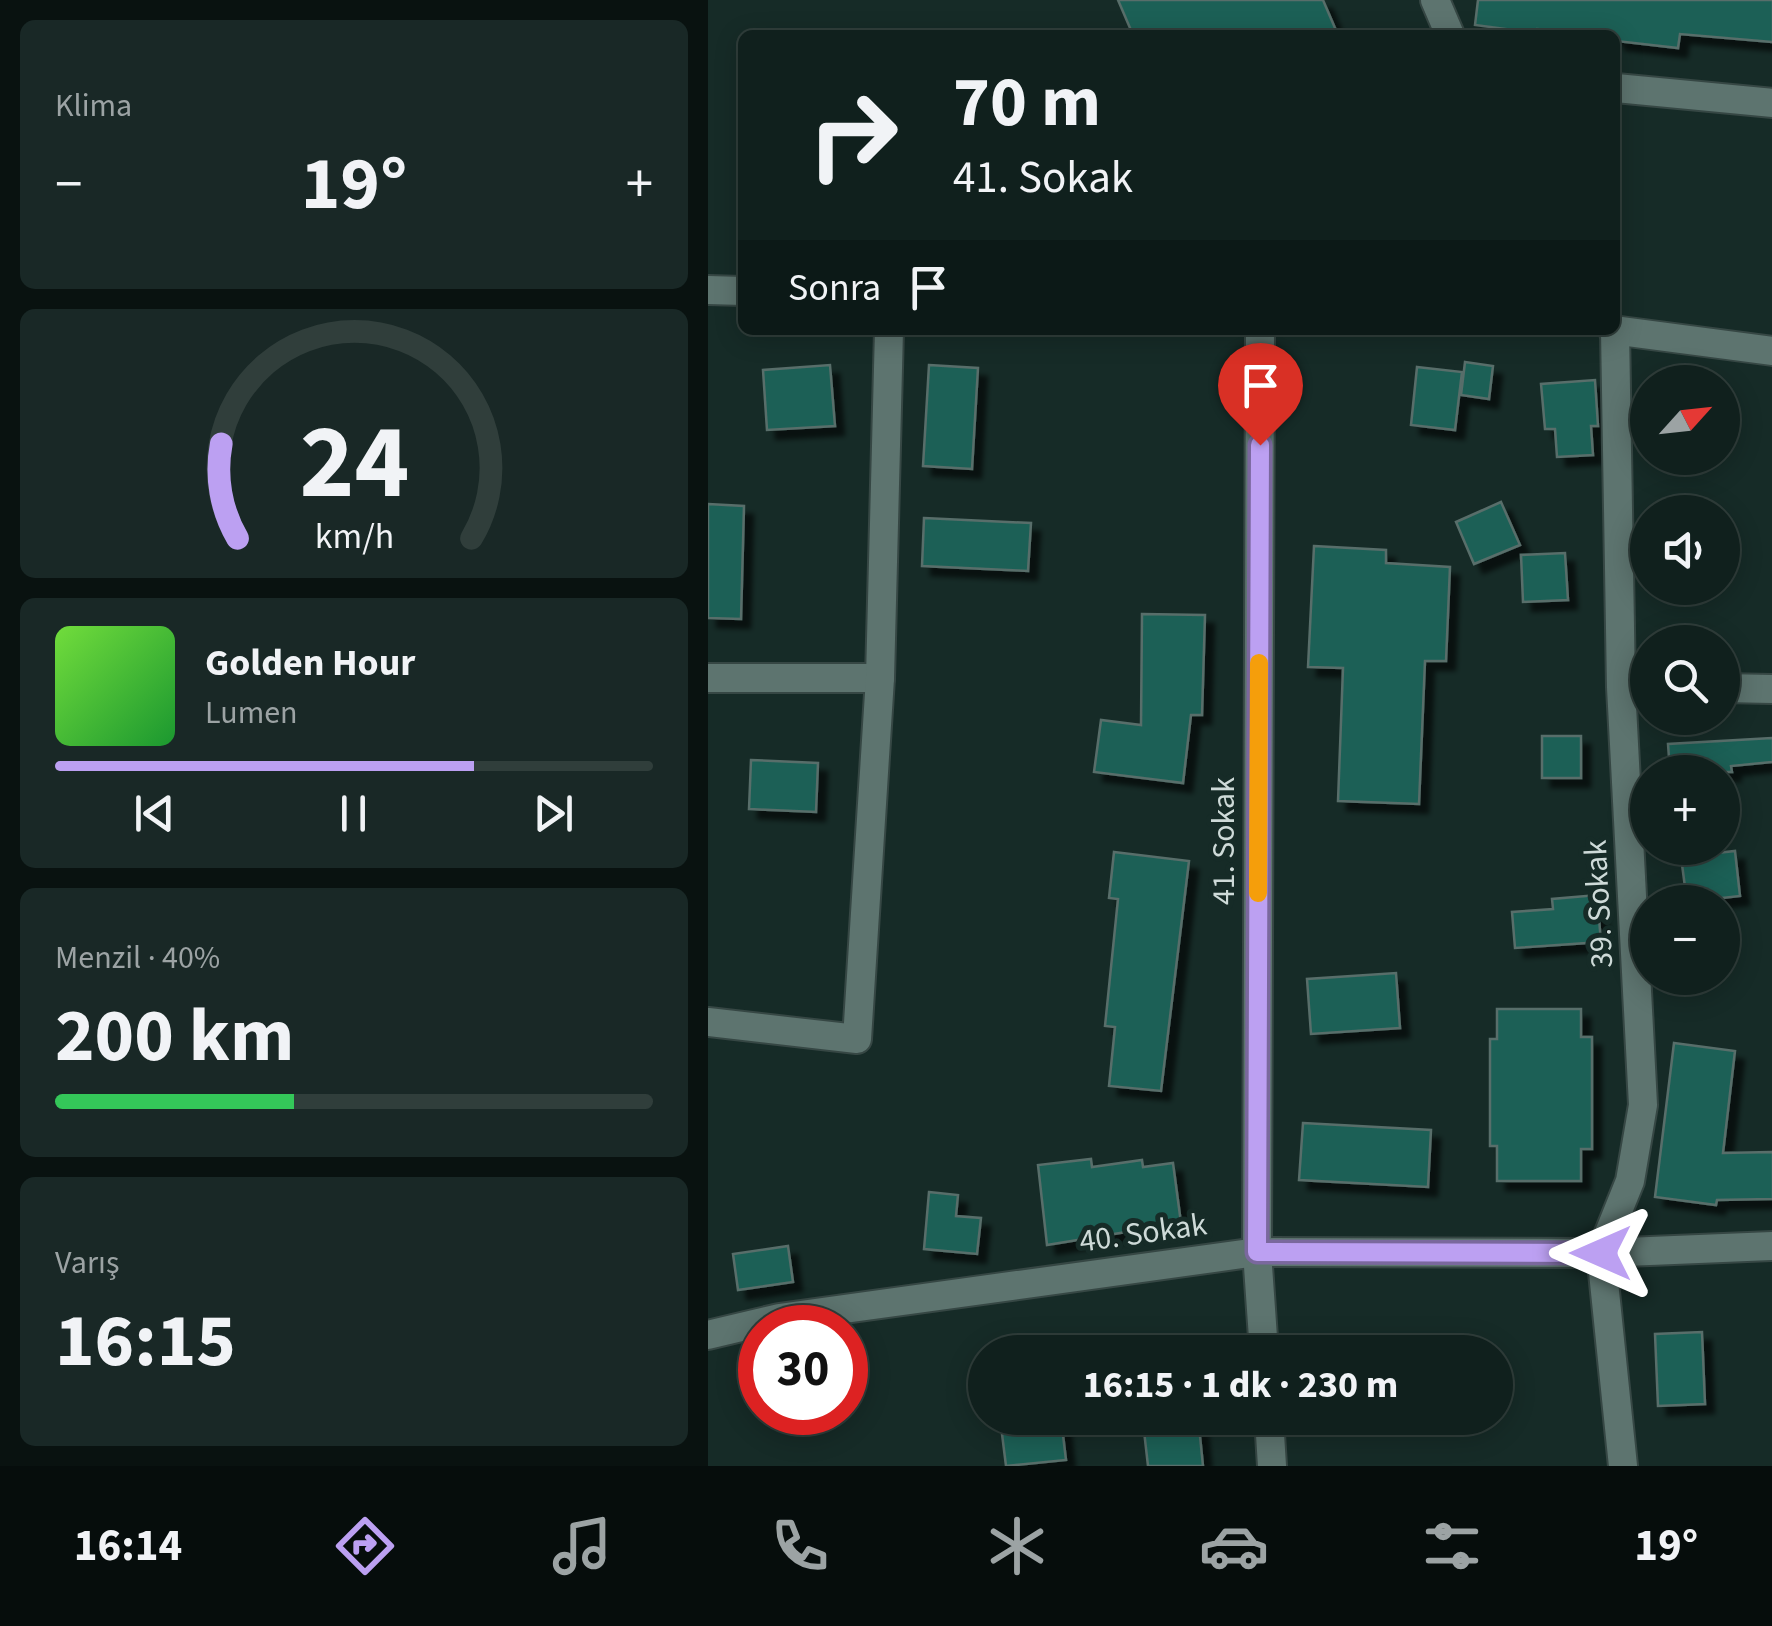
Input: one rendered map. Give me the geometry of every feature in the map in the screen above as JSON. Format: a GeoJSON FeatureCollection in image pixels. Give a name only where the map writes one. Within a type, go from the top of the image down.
{"type":"FeatureCollection","features":[{"type":"Feature","properties":{"kind":"street"},"geometry":{"type":"LineString","coordinates":[[1435,0],[1448,30]]}},
{"type":"Feature","properties":{"kind":"street"},"geometry":{"type":"LineString","coordinates":[[1620,88],[1772,103]]}},
{"type":"Feature","properties":{"kind":"street"},"geometry":{"type":"LineString","coordinates":[[708,290],[738,291]]}},
{"type":"Feature","properties":{"kind":"street"},"geometry":{"type":"LineString","coordinates":[[1620,331],[1772,351]]}},
{"type":"Feature","properties":{"kind":"street"},"geometry":{"type":"LineString","coordinates":[[708,1022],[857,1039],[880,678],[889,335]]}},
{"type":"Feature","properties":{"kind":"street","name":"41. Sokak"},"geometry":{"type":"LineString","coordinates":[[1260,335],[1257,1252],[1263,1335]]}},
{"type":"Feature","properties":{"kind":"street","name":"39. Sokak"},"geometry":{"type":"LineString","coordinates":[[1614,335],[1631,625]]}},
{"type":"Feature","properties":{"kind":"street"},"geometry":{"type":"LineString","coordinates":[[708,678],[880,678]]}},
{"type":"Feature","properties":{"kind":"street"},"geometry":{"type":"LineString","coordinates":[[1740,688],[1772,689]]}},
{"type":"Feature","properties":{"kind":"street","name":"39. Sokak"},"geometry":{"type":"LineString","coordinates":[[1623,1466],[1601,1253],[1630,1181],[1643,1105],[1636,735]]}},
{"type":"Feature","properties":{"kind":"street","name":"40. Sokak"},"geometry":{"type":"LineString","coordinates":[[708,1335],[780,1318],[1257,1252],[1601,1253],[1772,1246]]}},
{"type":"Feature","properties":{"kind":"street"},"geometry":{"type":"LineString","coordinates":[[1270,1435],[1272,1466]]}},
{"type":"Feature","properties":{"kind":"building"},"geometry":{"type":"Polygon","coordinates":[[[1118,0],[1323,0],[1336,30],[1131,30],[1118,0]]]}},
{"type":"Feature","properties":{"kind":"building"},"geometry":{"type":"Polygon","coordinates":[[[1478,0],[1773,0],[1773,42],[1680,34],[1678,48],[1620,41],[1620,30],[1513,30],[1475,25],[1478,0]]]}},
{"type":"Feature","properties":{"kind":"building"},"geometry":{"type":"Polygon","coordinates":[[[1465,362],[1493,366],[1489,399],[1461,395],[1465,362]]]}},
{"type":"Feature","properties":{"kind":"building"},"geometry":{"type":"Polygon","coordinates":[[[830,365],[835,426],[767,430],[763,370],[830,365]]]}},
{"type":"Feature","properties":{"kind":"building"},"geometry":{"type":"Polygon","coordinates":[[[929,365],[978,368],[972,469],[923,466],[929,365]]]}},
{"type":"Feature","properties":{"kind":"building"},"geometry":{"type":"Polygon","coordinates":[[[1417,367],[1462,372],[1455,430],[1411,425],[1417,367]]]}},
{"type":"Feature","properties":{"kind":"building"},"geometry":{"type":"Polygon","coordinates":[[[1595,380],[1598,426],[1591,426],[1593,455],[1557,457],[1555,429],[1545,429],[1541,384],[1595,380]]]}},
{"type":"Feature","properties":{"kind":"building"},"geometry":{"type":"Polygon","coordinates":[[[1501,502],[1520,545],[1474,564],[1456,522],[1501,502]]]}},
{"type":"Feature","properties":{"kind":"building"},"geometry":{"type":"Polygon","coordinates":[[[708,504],[744,506],[741,619],[708,618],[708,504]]]}},
{"type":"Feature","properties":{"kind":"building"},"geometry":{"type":"Polygon","coordinates":[[[924,518],[1031,523],[1028,571],[922,566],[924,518]]]}},
{"type":"Feature","properties":{"kind":"building"},"geometry":{"type":"Polygon","coordinates":[[[1314,546],[1386,550],[1386,563],[1450,567],[1446,661],[1425,661],[1419,804],[1338,801],[1343,668],[1308,667],[1314,546]]]}},
{"type":"Feature","properties":{"kind":"building"},"geometry":{"type":"Polygon","coordinates":[[[1565,553],[1568,600],[1523,602],[1521,555],[1565,553]]]}},
{"type":"Feature","properties":{"kind":"building"},"geometry":{"type":"Polygon","coordinates":[[[1142,614],[1205,615],[1202,715],[1191,715],[1183,783],[1094,772],[1101,720],[1141,725],[1142,614]]]}},
{"type":"Feature","properties":{"kind":"building"},"geometry":{"type":"Polygon","coordinates":[[[1542,736],[1581,736],[1581,778],[1542,778],[1542,736]]]}},
{"type":"Feature","properties":{"kind":"building"},"geometry":{"type":"Polygon","coordinates":[[[1773,738],[1773,762],[1740,765],[1740,755],[1669,755],[1668,744],[1773,738]]]}},
{"type":"Feature","properties":{"kind":"building"},"geometry":{"type":"Polygon","coordinates":[[[751,760],[818,763],[816,812],[749,809],[751,760]]]}},
{"type":"Feature","properties":{"kind":"building"},"geometry":{"type":"Polygon","coordinates":[[[1114,852],[1189,861],[1161,1091],[1109,1086],[1115,1027],[1105,1026],[1118,899],[1109,898],[1114,852]]]}},
{"type":"Feature","properties":{"kind":"building"},"geometry":{"type":"Polygon","coordinates":[[[1682,865],[1737,865],[1739,885],[1685,885],[1682,865]]]}},
{"type":"Feature","properties":{"kind":"building"},"geometry":{"type":"Polygon","coordinates":[[[1597,895],[1601,942],[1515,948],[1512,912],[1553,909],[1552,899],[1597,895]]]}},
{"type":"Feature","properties":{"kind":"building"},"geometry":{"type":"Polygon","coordinates":[[[1396,973],[1400,1028],[1311,1034],[1307,979],[1396,973]]]}},
{"type":"Feature","properties":{"kind":"building"},"geometry":{"type":"Polygon","coordinates":[[[1497,1009],[1581,1009],[1581,1037],[1592,1037],[1592,1149],[1581,1149],[1581,1181],[1497,1181],[1497,1146],[1490,1146],[1490,1039],[1497,1039],[1497,1009]]]}},
{"type":"Feature","properties":{"kind":"building"},"geometry":{"type":"Polygon","coordinates":[[[1674,1043],[1735,1051],[1723,1153],[1773,1152],[1773,1199],[1717,1200],[1716,1205],[1655,1197],[1674,1043]]]}},
{"type":"Feature","properties":{"kind":"building"},"geometry":{"type":"Polygon","coordinates":[[[1303,1123],[1431,1130],[1428,1187],[1299,1180],[1303,1123]]]}},
{"type":"Feature","properties":{"kind":"building"},"geometry":{"type":"Polygon","coordinates":[[[1091,1159],[1092,1167],[1142,1160],[1143,1167],[1173,1163],[1181,1223],[1047,1245],[1038,1165],[1091,1159]]]}},
{"type":"Feature","properties":{"kind":"building"},"geometry":{"type":"Polygon","coordinates":[[[929,1192],[958,1195],[956,1216],[981,1218],[977,1254],[924,1249],[929,1192]]]}},
{"type":"Feature","properties":{"kind":"building"},"geometry":{"type":"Polygon","coordinates":[[[788,1246],[793,1282],[738,1290],[733,1254],[788,1246]]]}},
{"type":"Feature","properties":{"kind":"building"},"geometry":{"type":"Polygon","coordinates":[[[1702,1332],[1705,1404],[1658,1406],[1655,1334],[1702,1332]]]}},
{"type":"Feature","properties":{"kind":"building"},"geometry":{"type":"Polygon","coordinates":[[[1002,1435],[1063,1435],[1066,1460],[1006,1466],[1002,1435]]]}},
{"type":"Feature","properties":{"kind":"building"},"geometry":{"type":"Polygon","coordinates":[[[1144,1435],[1200,1435],[1203,1466],[1148,1466],[1144,1435]]]}},
{"type":"Feature","properties":{"kind":"slow traffic"},"geometry":{"type":"LineString","coordinates":[[1258,893],[1259,663]]}},
{"type":"Feature","properties":{"kind":"route"},"geometry":{"type":"LineString","coordinates":[[1260,445],[1257,1252],[1601,1253]]}}]}
